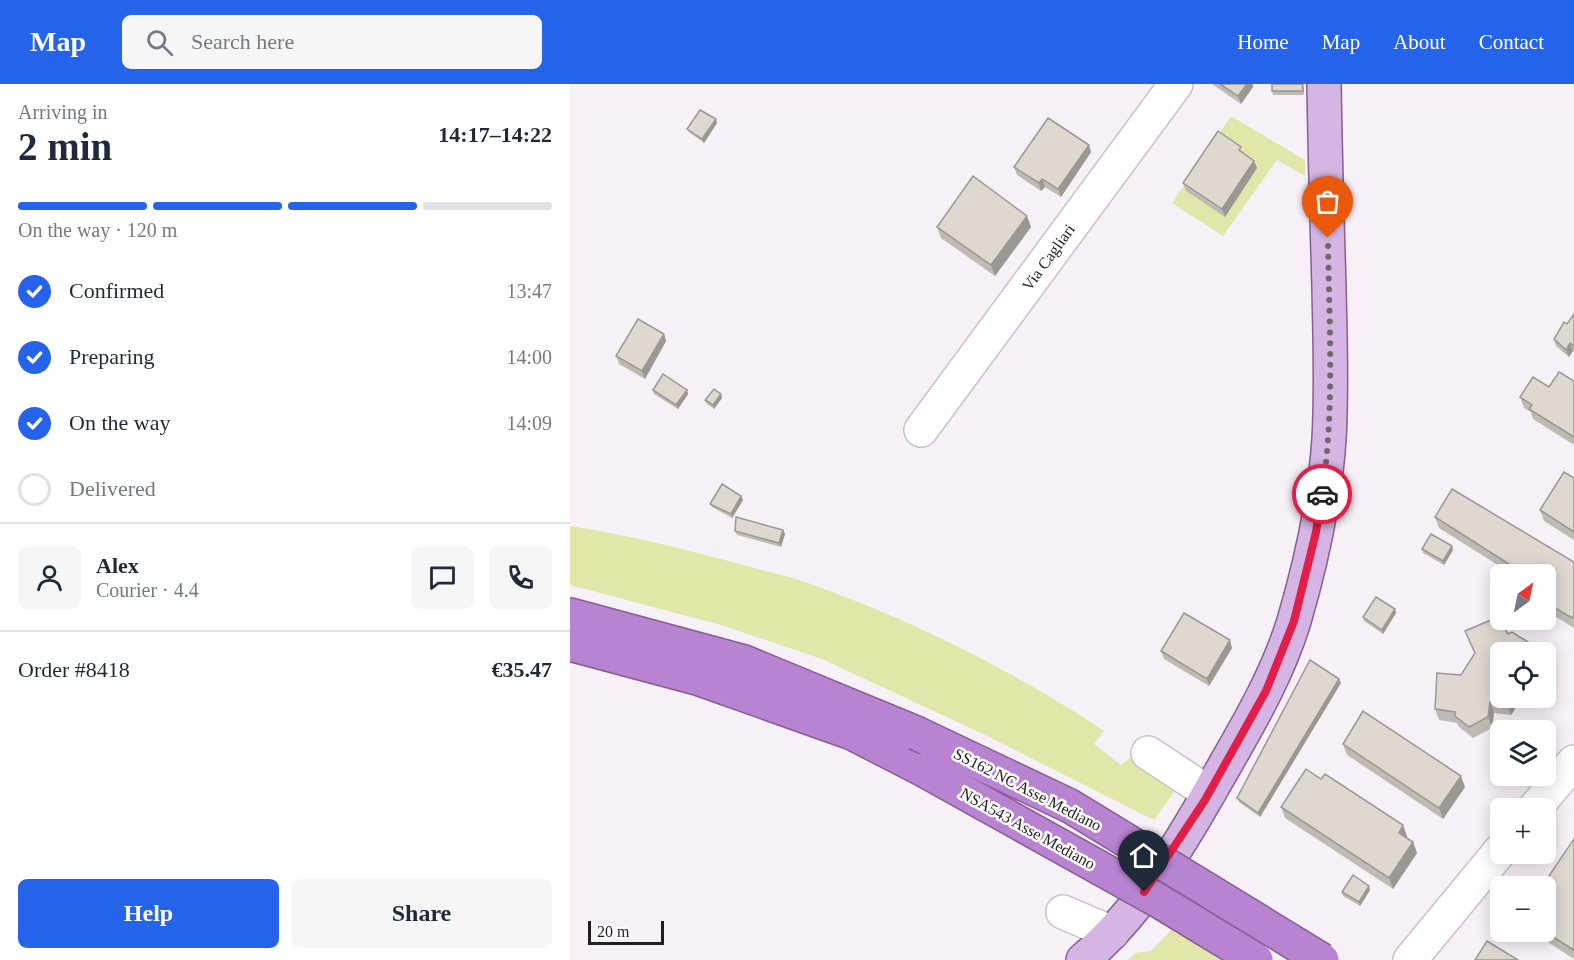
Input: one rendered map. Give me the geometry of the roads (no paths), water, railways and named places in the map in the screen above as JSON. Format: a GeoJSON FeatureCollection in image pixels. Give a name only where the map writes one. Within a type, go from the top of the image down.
{"type":"FeatureCollection","features":[{"type":"Feature","properties":{"kind":"highway","name":"SS162 NC Asse Mediano"},"geometry":{"type":"LineString","coordinates":[[570,615],[744,662],[916,733],[1070,806],[1322,960]]}},
{"type":"Feature","properties":{"kind":"highway","name":"NSA543 Asse Mediano"},"geometry":{"type":"LineString","coordinates":[[570,644],[696,678],[852,733],[924,770],[1159,901],[1256,960]]}},
{"type":"Feature","properties":{"kind":"main road"},"geometry":{"type":"LineString","coordinates":[[1099,946],[1158,874],[1209,793],[1266,691],[1294,621],[1316,532],[1329,440],[1330,372],[1324,84]]}},
{"type":"Feature","properties":{"kind":"street","name":"Via Cagliari"},"geometry":{"type":"LineString","coordinates":[[921,430],[1176,84]]}},
{"type":"Feature","properties":{"kind":"street"},"geometry":{"type":"LineString","coordinates":[[1148,753],[1209,793]]}},
{"type":"Feature","properties":{"kind":"street"},"geometry":{"type":"LineString","coordinates":[[1543,798],[1574,762]]}},
{"type":"Feature","properties":{"kind":"street"},"geometry":{"type":"LineString","coordinates":[[1410,960],[1490,863]]}},
{"type":"Feature","properties":{"kind":"street"},"geometry":{"type":"LineString","coordinates":[[1063,912],[1099,946]]}}]}
